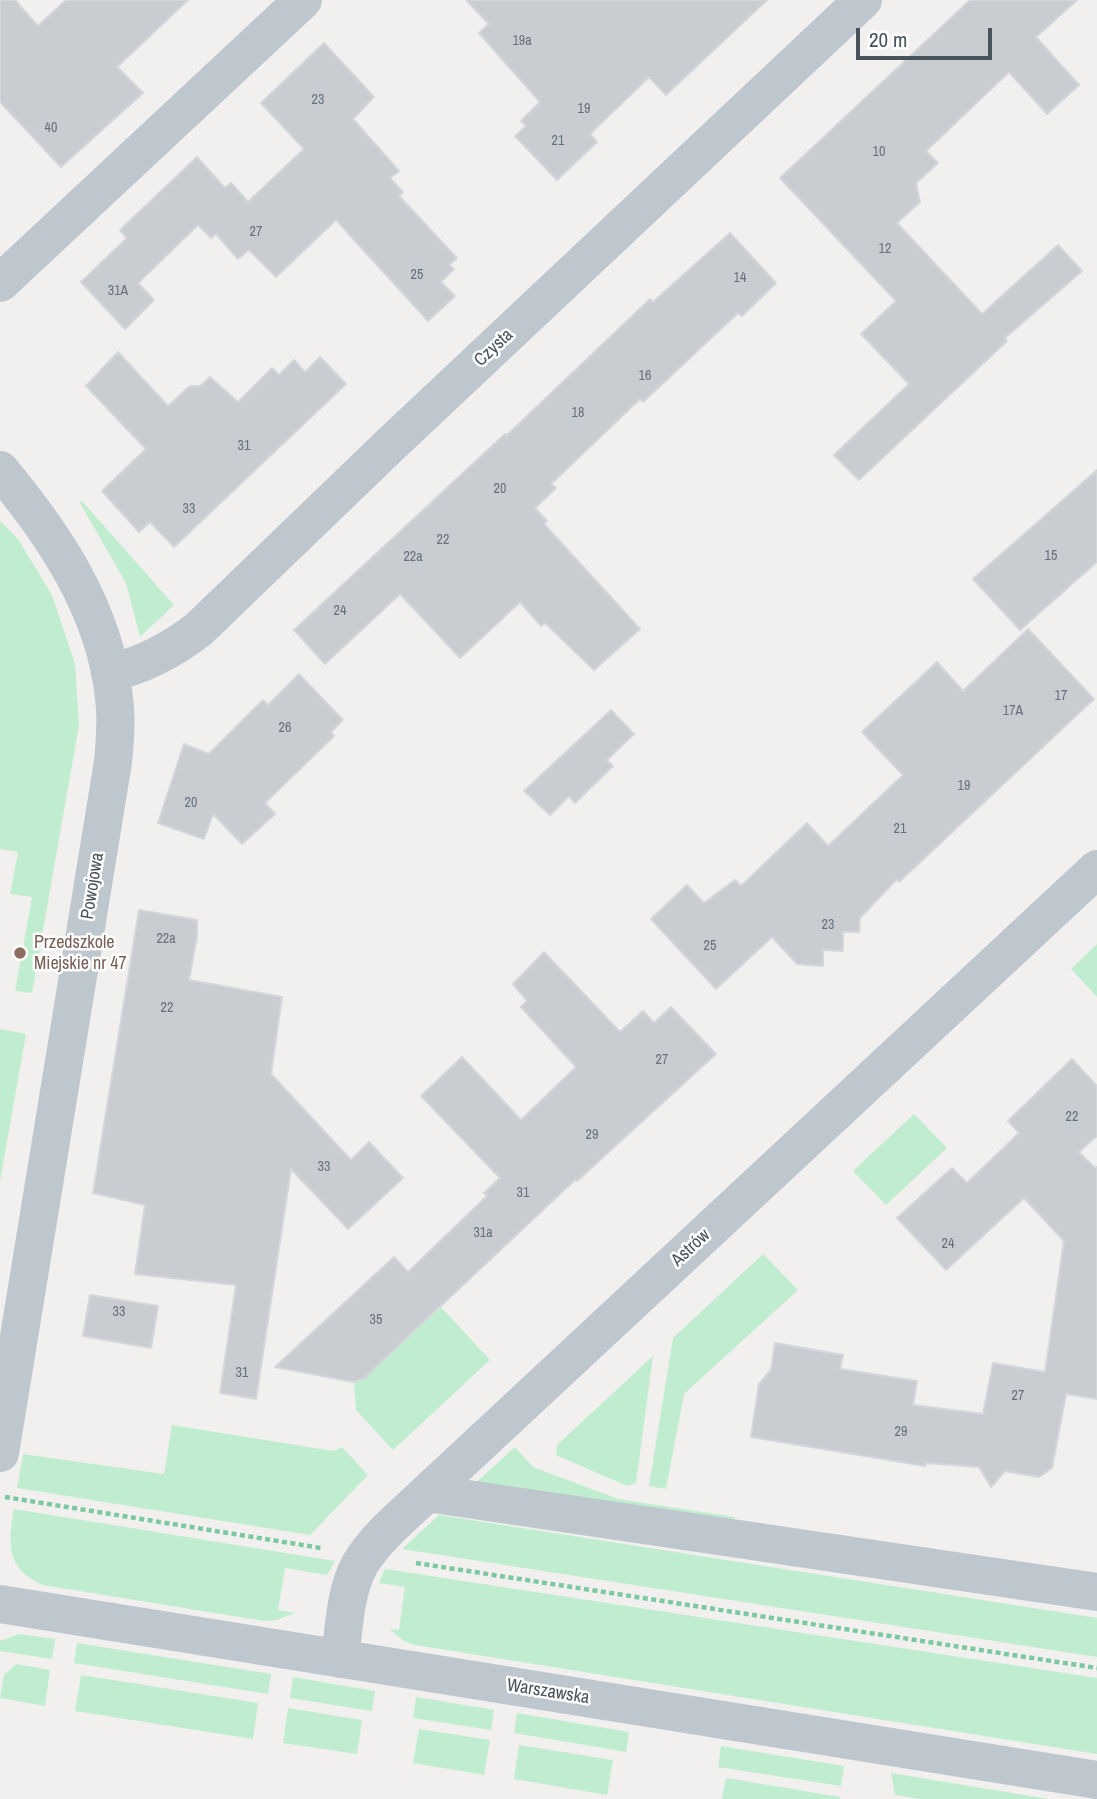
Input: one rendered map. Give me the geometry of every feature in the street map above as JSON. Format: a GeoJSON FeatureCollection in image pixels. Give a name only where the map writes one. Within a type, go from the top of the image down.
{"type":"FeatureCollection","features":[{"type":"Feature","properties":{"kind":"street"},"geometry":{"type":"LineString","coordinates":[[0,283],[303,0]]}},
{"type":"Feature","properties":{"kind":"street","name":"Czysta"},"geometry":{"type":"LineString","coordinates":[[110,673],[130,668],[165,653],[199,629],[361,472],[863,0]]}},
{"type":"Feature","properties":{"kind":"street","name":"Powojowa"},"geometry":{"type":"LineString","coordinates":[[0,470],[39,516],[89,603],[110,673],[116,726],[113,762],[1,1435]]}},
{"type":"Feature","properties":{"kind":"street","name":"Astrów"},"geometry":{"type":"LineString","coordinates":[[340,1659],[351,1587],[360,1565],[374,1545],[1097,869]]}},
{"type":"Feature","properties":{"kind":"street"},"geometry":{"type":"LineString","coordinates":[[427,1493],[1097,1592]]}},
{"type":"Feature","properties":{"kind":"street","name":"Warszawska"},"geometry":{"type":"LineString","coordinates":[[0,1604],[1097,1780]]}},
{"type":"Feature","properties":{"kind":"path"},"geometry":{"type":"LineString","coordinates":[[0,1496],[1097,1668]]}},
{"type":"Feature","properties":{"kind":"green space"},"geometry":{"type":"Polygon","coordinates":[[[82,501],[174,605],[140,637],[126,583],[80,503],[82,501]]]}},
{"type":"Feature","properties":{"kind":"green space","name":"Przedszkole Miejskie nr 47"},"geometry":{"type":"Polygon","coordinates":[[[0,521],[18,539],[52,595],[75,664],[79,725],[32,993],[15,991],[32,897],[10,894],[18,852],[0,849],[0,521]]]}},
{"type":"Feature","properties":{"kind":"green space"},"geometry":{"type":"Polygon","coordinates":[[[1097,944],[1097,997],[1071,969],[1097,944]]]}},
{"type":"Feature","properties":{"kind":"green space"},"geometry":{"type":"Polygon","coordinates":[[[0,1029],[26,1034],[0,1181],[0,1029]]]}},
{"type":"Feature","properties":{"kind":"green space"},"geometry":{"type":"Polygon","coordinates":[[[914,1114],[947,1148],[886,1205],[853,1171],[914,1114]]]}},
{"type":"Feature","properties":{"kind":"green space"},"geometry":{"type":"Polygon","coordinates":[[[763,1254],[798,1290],[684,1394],[666,1489],[649,1486],[673,1338],[763,1254]]]}},
{"type":"Feature","properties":{"kind":"green space"},"geometry":{"type":"Polygon","coordinates":[[[441,1307],[490,1360],[393,1450],[356,1410],[354,1382],[364,1378],[441,1307]]]}},
{"type":"Feature","properties":{"kind":"green space"},"geometry":{"type":"Polygon","coordinates":[[[653,1356],[636,1483],[627,1486],[556,1455],[557,1445],[653,1356]]]}},
{"type":"Feature","properties":{"kind":"green space"},"geometry":{"type":"Polygon","coordinates":[[[172,1425],[333,1451],[342,1447],[368,1475],[310,1535],[17,1488],[23,1454],[164,1474],[172,1425]]]}},
{"type":"Feature","properties":{"kind":"green space"},"geometry":{"type":"Polygon","coordinates":[[[515,1447],[533,1467],[618,1499],[735,1517],[734,1523],[472,1486],[515,1447]]]}},
{"type":"Feature","properties":{"kind":"green space"},"geometry":{"type":"Polygon","coordinates":[[[14,1509],[335,1561],[327,1575],[285,1568],[278,1610],[295,1613],[264,1621],[43,1585],[22,1572],[12,1554],[14,1509]]]}},
{"type":"Feature","properties":{"kind":"green space"},"geometry":{"type":"Polygon","coordinates":[[[439,1515],[1097,1618],[1097,1657],[402,1549],[439,1515]]]}},
{"type":"Feature","properties":{"kind":"green space"},"geometry":{"type":"Polygon","coordinates":[[[385,1569],[1097,1678],[1097,1754],[415,1645],[404,1641],[389,1629],[399,1630],[405,1587],[379,1583],[385,1569]]]}},
{"type":"Feature","properties":{"kind":"green space"},"geometry":{"type":"Polygon","coordinates":[[[19,1634],[55,1639],[52,1659],[0,1651],[0,1641],[19,1634]]]}},
{"type":"Feature","properties":{"kind":"green space"},"geometry":{"type":"Polygon","coordinates":[[[77,1643],[271,1674],[268,1694],[74,1663],[77,1643]]]}},
{"type":"Feature","properties":{"kind":"green space"},"geometry":{"type":"Polygon","coordinates":[[[16,1664],[50,1670],[45,1706],[0,1698],[4,1675],[16,1664]]]}},
{"type":"Feature","properties":{"kind":"green space"},"geometry":{"type":"Polygon","coordinates":[[[81,1675],[258,1703],[253,1739],[75,1711],[81,1675]]]}},
{"type":"Feature","properties":{"kind":"green space"},"geometry":{"type":"Polygon","coordinates":[[[293,1677],[375,1691],[372,1711],[290,1698],[293,1677]]]}},
{"type":"Feature","properties":{"kind":"green space"},"geometry":{"type":"Polygon","coordinates":[[[416,1697],[494,1710],[491,1730],[413,1718],[416,1697]]]}},
{"type":"Feature","properties":{"kind":"green space"},"geometry":{"type":"Polygon","coordinates":[[[288,1708],[362,1720],[357,1754],[283,1743],[288,1708]]]}},
{"type":"Feature","properties":{"kind":"green space"},"geometry":{"type":"Polygon","coordinates":[[[517,1713],[629,1732],[626,1752],[514,1733],[517,1713]]]}},
{"type":"Feature","properties":{"kind":"green space"},"geometry":{"type":"Polygon","coordinates":[[[419,1729],[490,1740],[484,1775],[413,1763],[419,1729]]]}},
{"type":"Feature","properties":{"kind":"green space"},"geometry":{"type":"Polygon","coordinates":[[[519,1745],[613,1760],[607,1795],[514,1779],[519,1745]]]}},
{"type":"Feature","properties":{"kind":"green space"},"geometry":{"type":"Polygon","coordinates":[[[721,1746],[844,1766],[841,1786],[718,1767],[721,1746]]]}},
{"type":"Feature","properties":{"kind":"green space"},"geometry":{"type":"Polygon","coordinates":[[[891,1773],[1049,1799],[920,1799],[895,1795],[891,1773]]]}},
{"type":"Feature","properties":{"kind":"green space"},"geometry":{"type":"Polygon","coordinates":[[[726,1778],[840,1797],[840,1799],[722,1799],[726,1778]]]}},
{"type":"Feature","properties":{"kind":"building"},"geometry":{"type":"Polygon","coordinates":[[[0,0],[15,0],[38,26],[66,0],[188,0],[117,67],[143,93],[61,167],[0,102],[0,0]]]}},
{"type":"Feature","properties":{"kind":"building"},"geometry":{"type":"Polygon","coordinates":[[[466,0],[767,0],[666,95],[649,77],[590,134],[597,142],[557,180],[515,136],[526,126],[521,121],[540,102],[479,33],[489,24],[466,0]]]}},
{"type":"Feature","properties":{"kind":"building"},"geometry":{"type":"Polygon","coordinates":[[[970,0],[1077,0],[1036,37],[1079,85],[1047,114],[1009,72],[926,151],[938,163],[916,183],[920,202],[897,223],[982,314],[1058,245],[1082,271],[1005,338],[1007,341],[859,480],[834,455],[909,384],[861,334],[896,301],[780,178],[970,0]]]}},
{"type":"Feature","properties":{"kind":"building"},"geometry":{"type":"Polygon","coordinates":[[[324,43],[374,97],[353,119],[399,171],[390,178],[403,192],[399,196],[457,258],[449,265],[454,269],[441,282],[455,296],[428,321],[336,220],[276,277],[249,250],[238,259],[216,234],[211,238],[198,225],[138,283],[154,300],[125,329],[81,282],[127,238],[120,230],[197,157],[225,188],[231,183],[248,202],[304,149],[261,103],[324,43]]]}},
{"type":"Feature","properties":{"kind":"building"},"geometry":{"type":"Polygon","coordinates":[[[730,233],[776,283],[742,316],[738,313],[643,402],[640,399],[551,484],[556,488],[535,508],[547,521],[544,524],[640,629],[594,670],[545,623],[541,626],[520,602],[460,658],[400,594],[325,664],[294,630],[505,434],[506,436],[650,299],[653,302],[730,233]]]}},
{"type":"Feature","properties":{"kind":"building"},"geometry":{"type":"Polygon","coordinates":[[[118,352],[168,406],[190,386],[200,386],[210,377],[238,402],[272,368],[279,375],[294,360],[305,372],[320,357],[346,384],[174,547],[150,522],[139,532],[102,491],[146,449],[86,386],[118,352]]]}},
{"type":"Feature","properties":{"kind":"building"},"geometry":{"type":"Polygon","coordinates":[[[1097,470],[1097,562],[1020,630],[973,579],[1097,470]]]}},
{"type":"Feature","properties":{"kind":"building"},"geometry":{"type":"Polygon","coordinates":[[[1028,629],[1094,699],[899,882],[897,879],[860,918],[859,932],[843,932],[843,951],[823,950],[823,966],[797,964],[772,937],[716,989],[651,919],[687,885],[704,903],[735,880],[741,886],[807,823],[828,846],[903,775],[862,732],[937,662],[963,691],[1028,629]]]}},
{"type":"Feature","properties":{"kind":"building"},"geometry":{"type":"Polygon","coordinates":[[[299,674],[343,720],[331,732],[334,736],[265,803],[275,814],[242,844],[213,814],[204,839],[158,823],[184,744],[209,754],[263,700],[268,705],[299,674]]]}},
{"type":"Feature","properties":{"kind":"building"},"geometry":{"type":"Polygon","coordinates":[[[611,710],[634,734],[607,760],[613,766],[575,803],[569,796],[550,815],[524,791],[611,710]]]}},
{"type":"Feature","properties":{"kind":"building"},"geometry":{"type":"Polygon","coordinates":[[[139,910],[197,920],[197,936],[189,980],[282,997],[271,1074],[351,1160],[369,1142],[403,1178],[348,1229],[291,1169],[256,1399],[220,1393],[236,1285],[135,1274],[145,1205],[93,1193],[139,910]]]}},
{"type":"Feature","properties":{"kind":"building"},"geometry":{"type":"Polygon","coordinates":[[[544,952],[620,1032],[643,1011],[654,1023],[671,1007],[716,1054],[577,1181],[576,1179],[364,1378],[354,1382],[275,1367],[394,1257],[408,1272],[487,1196],[484,1193],[500,1178],[421,1096],[462,1057],[521,1120],[576,1067],[521,1007],[527,1001],[513,984],[544,952]]]}},
{"type":"Feature","properties":{"kind":"building"},"geometry":{"type":"Polygon","coordinates":[[[1072,1059],[1097,1086],[1097,1136],[1079,1152],[1097,1167],[1097,1399],[1066,1394],[1052,1468],[1039,1477],[1005,1471],[991,1487],[979,1467],[926,1463],[925,1466],[751,1437],[759,1384],[771,1370],[775,1343],[843,1355],[840,1369],[917,1381],[913,1405],[983,1414],[993,1363],[1045,1372],[1064,1241],[1024,1198],[946,1270],[897,1218],[952,1168],[967,1183],[1019,1133],[1008,1121],[1072,1059]]]}},
{"type":"Feature","properties":{"kind":"building"},"geometry":{"type":"Polygon","coordinates":[[[90,1295],[158,1306],[151,1348],[83,1336],[90,1295]]]}},
{"type":"Feature","properties":{"kind":"place","name":"Przedszkole Miejskie nr 47"},"geometry":{"type":"Point","coordinates":[20,953]}}]}
